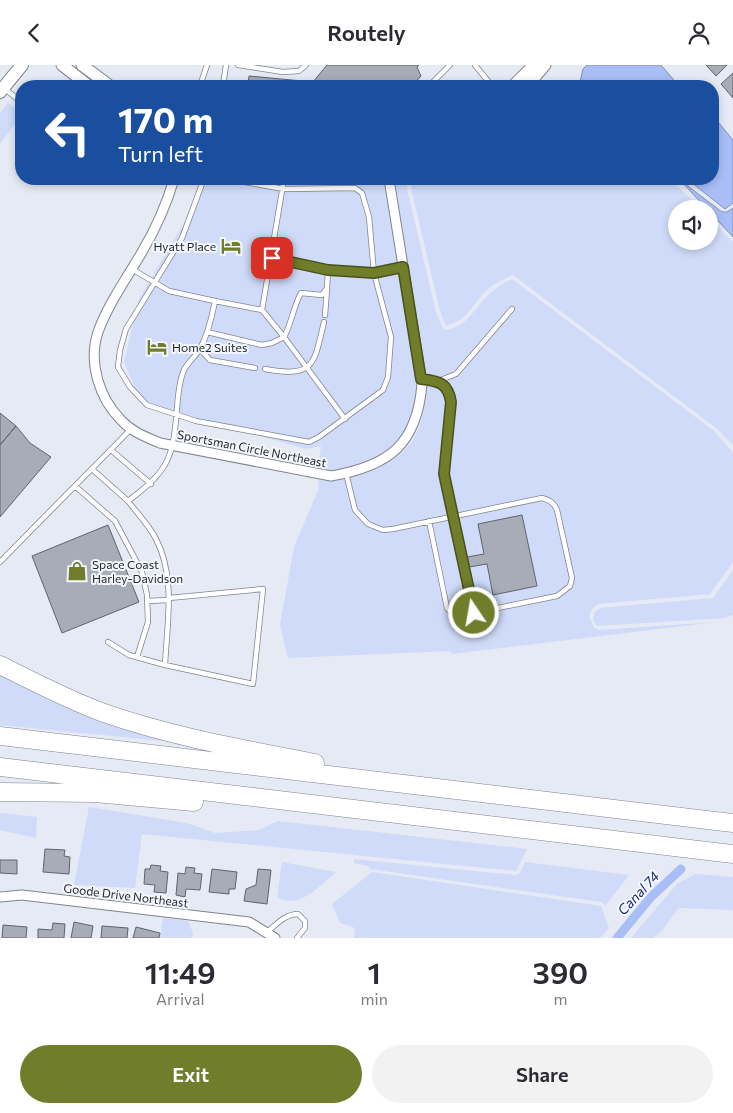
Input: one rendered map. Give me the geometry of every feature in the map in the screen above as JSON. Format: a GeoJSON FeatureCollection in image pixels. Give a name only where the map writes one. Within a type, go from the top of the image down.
{"type":"FeatureCollection","features":[{"type":"Feature","properties":{"kind":"highway"},"geometry":{"type":"LineString","coordinates":[[0,665],[44,687],[102,712],[154,729],[198,740],[331,766],[381,781]]}},
{"type":"Feature","properties":{"kind":"highway"},"geometry":{"type":"LineString","coordinates":[[0,736],[733,823]]}},
{"type":"Feature","properties":{"kind":"highway"},"geometry":{"type":"LineString","coordinates":[[0,767],[733,854]]}},
{"type":"Feature","properties":{"kind":"highway"},"geometry":{"type":"LineString","coordinates":[[0,792],[95,793],[272,810],[332,807]]}},
{"type":"Feature","properties":{"kind":"main road"},"geometry":{"type":"LineString","coordinates":[[2,90],[22,65]]}},
{"type":"Feature","properties":{"kind":"street"},"geometry":{"type":"LineString","coordinates":[[62,65],[81,80]]}},
{"type":"Feature","properties":{"kind":"street"},"geometry":{"type":"LineString","coordinates":[[82,65],[102,80]]}},
{"type":"Feature","properties":{"kind":"street"},"geometry":{"type":"LineString","coordinates":[[519,80],[534,65]]}},
{"type":"Feature","properties":{"kind":"street"},"geometry":{"type":"LineString","coordinates":[[532,80],[545,65]]}},
{"type":"Feature","properties":{"kind":"street","name":"Sportsman Circle Northeast"},"geometry":{"type":"LineString","coordinates":[[172,185],[144,249],[98,333],[94,358],[98,383],[108,403],[120,420],[131,429],[160,443],[332,476],[384,459],[408,438],[420,406],[421,379],[390,185]]}},
{"type":"Feature","properties":{"kind":"street","name":"Goode Drive Northeast"},"geometry":{"type":"LineString","coordinates":[[0,897],[22,895],[249,922],[267,932]]}},
{"type":"Feature","properties":{"kind":"street"},"geometry":{"type":"LineString","coordinates":[[267,932],[275,938]]}},
{"type":"Feature","properties":{"kind":"lane"},"geometry":{"type":"LineString","coordinates":[[202,80],[207,65]]}},
{"type":"Feature","properties":{"kind":"lane"},"geometry":{"type":"LineString","coordinates":[[224,80],[226,65]]}},
{"type":"Feature","properties":{"kind":"lane"},"geometry":{"type":"LineString","coordinates":[[238,65],[283,72],[299,71],[306,65]]}},
{"type":"Feature","properties":{"kind":"lane"},"geometry":{"type":"LineString","coordinates":[[434,80],[450,65]]}},
{"type":"Feature","properties":{"kind":"lane"},"geometry":{"type":"LineString","coordinates":[[476,65],[487,80]]}},
{"type":"Feature","properties":{"kind":"lane"},"geometry":{"type":"LineString","coordinates":[[2,90],[15,98]]}},
{"type":"Feature","properties":{"kind":"lane"},"geometry":{"type":"LineString","coordinates":[[202,185],[182,238],[126,329],[120,350],[118,367],[130,387],[147,405],[176,416],[309,442],[345,419],[383,390],[388,377],[391,337],[374,273],[369,217],[362,193],[355,188],[284,189],[262,185]]}},
{"type":"Feature","properties":{"kind":"lane"},"geometry":{"type":"LineString","coordinates":[[262,310],[284,185]]}},
{"type":"Feature","properties":{"kind":"lane"},"geometry":{"type":"LineString","coordinates":[[272,258],[328,270],[374,273],[403,267]]}},
{"type":"Feature","properties":{"kind":"lane"},"geometry":{"type":"LineString","coordinates":[[132,269],[169,291],[262,310],[345,419]]}},
{"type":"Feature","properties":{"kind":"lane"},"geometry":{"type":"LineString","coordinates":[[325,315],[328,270]]}},
{"type":"Feature","properties":{"kind":"lane"},"geometry":{"type":"LineString","coordinates":[[207,332],[262,345],[272,343],[284,337],[292,323],[297,299],[301,293],[322,295],[327,289]]}},
{"type":"Feature","properties":{"kind":"lane"},"geometry":{"type":"LineString","coordinates":[[128,501],[152,483],[166,466],[173,446],[178,393],[184,371],[200,349],[207,332],[215,301]]}},
{"type":"Feature","properties":{"kind":"lane"},"geometry":{"type":"LineString","coordinates":[[438,381],[456,374],[512,309]]}},
{"type":"Feature","properties":{"kind":"lane"},"geometry":{"type":"LineString","coordinates":[[265,369],[295,373],[305,368],[316,357],[324,322]]}},
{"type":"Feature","properties":{"kind":"lane"},"geometry":{"type":"LineString","coordinates":[[200,349],[210,360],[255,368]]}},
{"type":"Feature","properties":{"kind":"lane"},"geometry":{"type":"LineString","coordinates":[[421,379],[438,381],[445,385],[451,402],[444,474],[474,613]]}},
{"type":"Feature","properties":{"kind":"lane"},"geometry":{"type":"LineString","coordinates":[[0,562],[131,429]]}},
{"type":"Feature","properties":{"kind":"lane"},"geometry":{"type":"LineString","coordinates":[[111,450],[152,483]]}},
{"type":"Feature","properties":{"kind":"lane"},"geometry":{"type":"LineString","coordinates":[[92,469],[128,501],[156,538],[166,564],[169,599],[165,665]]}},
{"type":"Feature","properties":{"kind":"lane"},"geometry":{"type":"LineString","coordinates":[[346,473],[355,510],[368,524],[388,530],[429,521],[452,516],[542,497],[554,504],[557,510],[572,578],[570,586],[557,596],[458,616],[453,615],[447,608],[429,521]]}},
{"type":"Feature","properties":{"kind":"lane"},"geometry":{"type":"LineString","coordinates":[[75,486],[116,521],[142,572],[148,601],[148,622],[137,657]]}},
{"type":"Feature","properties":{"kind":"lane"},"geometry":{"type":"LineString","coordinates":[[108,642],[129,655],[165,665],[253,684],[263,589],[148,601]]}},
{"type":"Feature","properties":{"kind":"lane"},"geometry":{"type":"LineString","coordinates":[[267,932],[284,918],[292,914],[298,914],[305,921],[305,928],[297,938]]}},
{"type":"Feature","properties":{"kind":"shaded area"},"geometry":{"type":"Polygon","coordinates":[[[8,103],[15,108],[15,124],[0,144],[0,113],[8,103]]]}},
{"type":"Feature","properties":{"kind":"shaded area"},"geometry":{"type":"Polygon","coordinates":[[[206,185],[386,185],[417,384],[414,409],[405,433],[386,450],[359,465],[339,470],[318,469],[321,446],[306,449],[141,402],[124,362],[139,299],[206,185]]]}},
{"type":"Feature","properties":{"kind":"shaded area"},"geometry":{"type":"Polygon","coordinates":[[[395,185],[407,185],[436,312],[443,328],[447,330],[456,327],[468,319],[494,290],[512,279],[714,431],[733,453],[733,562],[710,594],[598,604],[592,609],[589,617],[594,627],[598,630],[717,622],[452,654],[451,651],[288,658],[280,625],[294,547],[319,488],[318,478],[343,478],[370,471],[394,458],[404,450],[412,441],[419,428],[427,384],[395,185]]]}},
{"type":"Feature","properties":{"kind":"shaded area"},"geometry":{"type":"Polygon","coordinates":[[[411,185],[676,185],[692,200],[668,200],[668,250],[718,250],[718,226],[733,242],[733,445],[716,428],[513,275],[491,287],[466,315],[454,323],[446,326],[440,311],[411,185]]]}},
{"type":"Feature","properties":{"kind":"shaded area"},"geometry":{"type":"Polygon","coordinates":[[[733,570],[733,615],[725,618],[597,626],[593,619],[595,612],[600,608],[713,598],[733,570]]]}},
{"type":"Feature","properties":{"kind":"shaded area"},"geometry":{"type":"Polygon","coordinates":[[[0,668],[193,744],[0,725],[0,668]]]}},
{"type":"Feature","properties":{"kind":"shaded area"},"geometry":{"type":"Polygon","coordinates":[[[89,807],[187,823],[215,833],[259,830],[278,821],[527,849],[516,871],[142,834],[135,888],[74,885],[89,807]]]}},
{"type":"Feature","properties":{"kind":"shaded area"},"geometry":{"type":"Polygon","coordinates":[[[0,813],[37,817],[36,838],[0,830],[0,813]]]}},
{"type":"Feature","properties":{"kind":"shaded area"},"geometry":{"type":"Polygon","coordinates":[[[354,859],[516,875],[520,873],[525,862],[629,875],[605,906],[602,902],[370,869],[368,866],[354,863],[354,859]]]}},
{"type":"Feature","properties":{"kind":"shaded area"},"geometry":{"type":"Polygon","coordinates":[[[282,862],[336,872],[309,895],[294,901],[285,900],[277,897],[282,862]]]}},
{"type":"Feature","properties":{"kind":"shaded area"},"geometry":{"type":"Polygon","coordinates":[[[372,872],[601,906],[609,928],[600,938],[354,938],[355,928],[340,923],[332,904],[372,872]]]}},
{"type":"Feature","properties":{"kind":"shaded area"},"geometry":{"type":"Polygon","coordinates":[[[695,874],[733,877],[733,910],[679,908],[656,936],[652,938],[631,938],[677,884],[695,874]]]}},
{"type":"Feature","properties":{"kind":"shaded area"},"geometry":{"type":"Polygon","coordinates":[[[163,918],[188,921],[193,933],[192,938],[160,938],[163,918]]]}},
{"type":"Feature","properties":{"kind":"water"},"geometry":{"type":"Polygon","coordinates":[[[587,65],[661,65],[674,80],[580,80],[583,69],[587,65]]]}},
{"type":"Feature","properties":{"kind":"water"},"geometry":{"type":"Polygon","coordinates":[[[719,123],[733,140],[733,203],[725,209],[718,203],[718,200],[714,200],[695,185],[719,185],[719,123]]]}},
{"type":"Feature","properties":{"kind":"water"},"geometry":{"type":"Polygon","coordinates":[[[685,185],[706,200],[699,200],[685,185]]]}},
{"type":"Feature","properties":{"kind":"water"},"geometry":{"type":"Polygon","coordinates":[[[733,208],[733,237],[718,221],[718,209],[722,212],[727,212],[733,208]]]}},
{"type":"Feature","properties":{"kind":"building"},"geometry":{"type":"Polygon","coordinates":[[[327,65],[419,65],[417,67],[421,76],[417,80],[315,80],[327,65]]]}},
{"type":"Feature","properties":{"kind":"building"},"geometry":{"type":"Polygon","coordinates":[[[706,65],[727,65],[716,76],[706,65]]]}},
{"type":"Feature","properties":{"kind":"building"},"geometry":{"type":"Polygon","coordinates":[[[733,73],[733,98],[721,84],[733,73]]]}},
{"type":"Feature","properties":{"kind":"building"},"geometry":{"type":"Polygon","coordinates":[[[249,76],[292,80],[249,80],[249,76]]]}},
{"type":"Feature","properties":{"kind":"building"},"geometry":{"type":"Polygon","coordinates":[[[0,413],[16,426],[0,445],[0,413]]]}},
{"type":"Feature","properties":{"kind":"building"},"geometry":{"type":"Polygon","coordinates":[[[16,426],[30,443],[51,457],[0,517],[0,445],[16,426]]]}},
{"type":"Feature","properties":{"kind":"building"},"geometry":{"type":"Polygon","coordinates":[[[522,515],[537,586],[493,595],[487,564],[469,567],[467,557],[484,554],[478,524],[522,515]]]}},
{"type":"Feature","properties":{"kind":"building"},"geometry":{"type":"Polygon","coordinates":[[[108,525],[139,602],[62,633],[32,556],[108,525]]]}},
{"type":"Feature","properties":{"kind":"building"},"geometry":{"type":"Polygon","coordinates":[[[45,849],[65,850],[64,856],[70,857],[69,874],[43,872],[45,849]]]}},
{"type":"Feature","properties":{"kind":"building"},"geometry":{"type":"Polygon","coordinates":[[[0,860],[17,860],[17,874],[0,873],[0,860]]]}},
{"type":"Feature","properties":{"kind":"building"},"geometry":{"type":"Polygon","coordinates":[[[151,865],[161,866],[160,871],[168,872],[166,893],[154,892],[155,885],[144,884],[145,869],[150,869],[151,865]]]}},
{"type":"Feature","properties":{"kind":"building"},"geometry":{"type":"Polygon","coordinates":[[[186,867],[195,868],[194,873],[202,874],[200,890],[186,889],[185,897],[176,895],[178,873],[185,874],[186,867]]]}},
{"type":"Feature","properties":{"kind":"building"},"geometry":{"type":"Polygon","coordinates":[[[212,869],[237,872],[235,889],[229,889],[229,894],[209,892],[212,869]]]}},
{"type":"Feature","properties":{"kind":"building"},"geometry":{"type":"Polygon","coordinates":[[[258,869],[271,870],[267,904],[244,901],[246,889],[256,885],[258,869]]]}},
{"type":"Feature","properties":{"kind":"building"},"geometry":{"type":"Polygon","coordinates":[[[74,922],[93,926],[91,938],[71,938],[74,922]]]}},
{"type":"Feature","properties":{"kind":"building"},"geometry":{"type":"Polygon","coordinates":[[[53,923],[65,924],[64,938],[38,938],[38,929],[52,930],[53,923]]]}},
{"type":"Feature","properties":{"kind":"building"},"geometry":{"type":"Polygon","coordinates":[[[3,925],[27,927],[26,938],[2,938],[3,925]]]}},
{"type":"Feature","properties":{"kind":"building"},"geometry":{"type":"Polygon","coordinates":[[[102,926],[128,928],[127,938],[101,938],[102,926]]]}},
{"type":"Feature","properties":{"kind":"building"},"geometry":{"type":"Polygon","coordinates":[[[136,927],[160,933],[159,938],[133,938],[136,927]]]}},
{"type":"Feature","properties":{"kind":"waterway","name":"Canal 74"},"geometry":{"type":"LineString","coordinates":[[617,938],[651,897],[681,869]]}},
{"type":"Feature","properties":{"kind":"place","name":"Hyatt Place"},"geometry":{"type":"Point","coordinates":[231,246]}},
{"type":"Feature","properties":{"kind":"place","name":"Home2 Suites"},"geometry":{"type":"Point","coordinates":[157,347]}},
{"type":"Feature","properties":{"kind":"place","name":"Space Coast Harley-Davidson"},"geometry":{"type":"Point","coordinates":[77,571]}},
{"type":"Feature","properties":{"kind":"route"},"geometry":{"type":"LineString","coordinates":[[272,258],[328,270],[374,273],[403,267],[421,379],[438,381],[445,385],[450,393],[451,402],[444,474],[474,613]]}}]}
